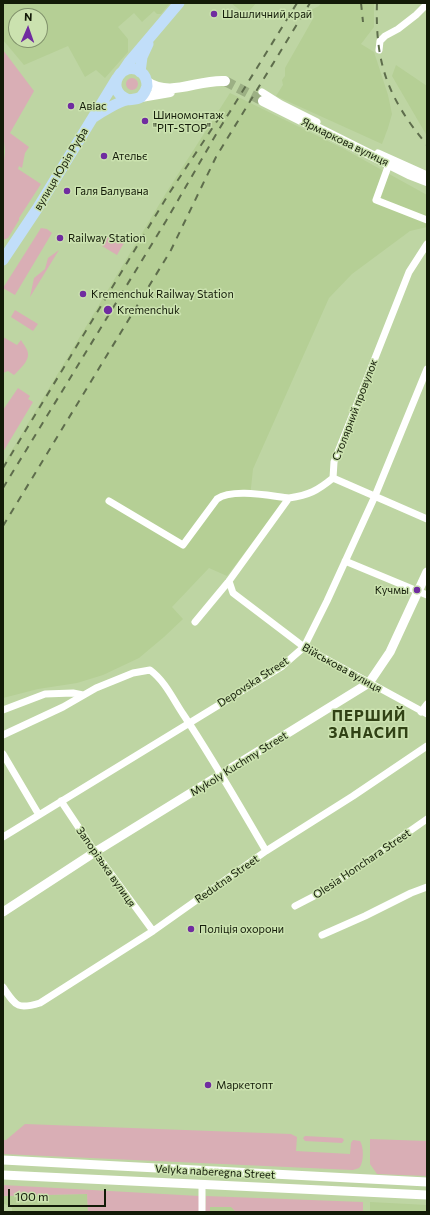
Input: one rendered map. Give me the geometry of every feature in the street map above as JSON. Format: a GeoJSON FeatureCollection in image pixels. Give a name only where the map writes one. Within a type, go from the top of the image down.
{"type":"FeatureCollection","features":[{"type":"Feature","properties":{"kind":"main road","name":"вулиця Юрія Руфа"},"geometry":{"type":"LineString","coordinates":[[3,260],[37,209],[120,75],[129,62],[179,3]]}},
{"type":"Feature","properties":{"kind":"main road"},"geometry":{"type":"LineString","coordinates":[[140,72],[144,53],[160,25]]}},
{"type":"Feature","properties":{"kind":"main road"},"geometry":{"type":"LineString","coordinates":[[127,100],[119,94],[116,89],[120,75],[132,69],[143,74],[147,82],[151,85],[162,88],[181,88]]}},
{"type":"Feature","properties":{"kind":"main road"},"geometry":{"type":"LineString","coordinates":[[92,119],[100,113],[127,100],[135,100],[141,97],[169,92],[206,81],[225,81]]}},
{"type":"Feature","properties":{"kind":"main road"},"geometry":{"type":"LineString","coordinates":[[141,97],[146,90],[147,82]]}},
{"type":"Feature","properties":{"kind":"main road","name":"Ярмаркова вулиця"},"geometry":{"type":"LineString","coordinates":[[262,96],[389,164],[427,181]]}},
{"type":"Feature","properties":{"kind":"street"},"geometry":{"type":"LineString","coordinates":[[379,50],[380,41],[385,36],[410,20],[427,4]]}},
{"type":"Feature","properties":{"kind":"street"},"geometry":{"type":"LineString","coordinates":[[262,96],[378,153],[427,175]]}},
{"type":"Feature","properties":{"kind":"street"},"geometry":{"type":"LineString","coordinates":[[389,164],[376,200],[427,220]]}},
{"type":"Feature","properties":{"kind":"street","name":"Столярний провулок"},"geometry":{"type":"LineString","coordinates":[[333,478],[334,462],[408,272],[427,244]]}},
{"type":"Feature","properties":{"kind":"street","name":"Depovska Street"},"geometry":{"type":"LineString","coordinates":[[3,837],[281,667],[304,648],[375,496],[427,369]]}},
{"type":"Feature","properties":{"kind":"street"},"geometry":{"type":"LineString","coordinates":[[110,501],[183,546],[218,498],[222,496],[244,494],[289,498],[301,496],[317,490],[333,478],[427,519]]}},
{"type":"Feature","properties":{"kind":"street"},"geometry":{"type":"LineString","coordinates":[[195,622],[229,581],[289,498]]}},
{"type":"Feature","properties":{"kind":"street"},"geometry":{"type":"LineString","coordinates":[[345,561],[427,595]]}},
{"type":"Feature","properties":{"kind":"street","name":"Mykoly Kuchmy Street"},"geometry":{"type":"LineString","coordinates":[[3,912],[95,852],[369,683],[390,652],[427,572]]}},
{"type":"Feature","properties":{"kind":"street","name":"Військова вулиця"},"geometry":{"type":"LineString","coordinates":[[229,581],[233,593],[304,648],[424,713]]}},
{"type":"Feature","properties":{"kind":"street"},"geometry":{"type":"LineString","coordinates":[[3,735],[50,714],[96,688],[133,673],[150,670],[159,676],[222,774],[266,852]]}},
{"type":"Feature","properties":{"kind":"street"},"geometry":{"type":"LineString","coordinates":[[3,710],[45,694],[73,693],[83,695]]}},
{"type":"Feature","properties":{"kind":"street"},"geometry":{"type":"LineString","coordinates":[[424,713],[427,704]]}},
{"type":"Feature","properties":{"kind":"street","name":"Redutna Street"},"geometry":{"type":"LineString","coordinates":[[3,987],[15,1004],[26,1008],[40,1003],[152,931],[266,852],[427,746]]}},
{"type":"Feature","properties":{"kind":"street"},"geometry":{"type":"LineString","coordinates":[[3,754],[39,815]]}},
{"type":"Feature","properties":{"kind":"street","name":"Запорізька вулиця"},"geometry":{"type":"LineString","coordinates":[[61,801],[95,852],[152,931]]}},
{"type":"Feature","properties":{"kind":"street","name":"Olesia Honchara Street"},"geometry":{"type":"LineString","coordinates":[[295,906],[324,891],[427,819]]}},
{"type":"Feature","properties":{"kind":"street"},"geometry":{"type":"LineString","coordinates":[[322,935],[427,886]]}},
{"type":"Feature","properties":{"kind":"street","name":"Velyka naberegna Street"},"geometry":{"type":"LineString","coordinates":[[3,1160],[303,1177],[427,1182]]}},
{"type":"Feature","properties":{"kind":"street","name":"Velyka naberegna Street"},"geometry":{"type":"LineString","coordinates":[[3,1175],[427,1195]]}},
{"type":"Feature","properties":{"kind":"street"},"geometry":{"type":"LineString","coordinates":[[202,1185],[202,1212]]}},
{"type":"Feature","properties":{"kind":"shaded area"},"geometry":{"type":"Polygon","coordinates":[[[3,3],[170,3],[161,14],[157,14],[154,11],[142,22],[134,13],[118,27],[128,39],[128,52],[105,78],[96,70],[85,77],[68,46],[24,65],[10,48],[48,48],[48,8],[8,8],[8,46],[3,40],[3,3]]]}},
{"type":"Feature","properties":{"kind":"shaded area"},"geometry":{"type":"Polygon","coordinates":[[[231,3],[256,3],[246,15],[231,3]]]}},
{"type":"Feature","properties":{"kind":"shaded area"},"geometry":{"type":"Polygon","coordinates":[[[321,3],[374,3],[374,27],[361,44],[374,52],[388,95],[392,114],[382,144],[276,96],[283,85],[282,80],[285,76],[285,68],[314,17],[311,10],[319,6],[321,3]]]}},
{"type":"Feature","properties":{"kind":"shaded area"},"geometry":{"type":"Polygon","coordinates":[[[3,50],[34,91],[10,133],[29,147],[25,153],[22,168],[19,166],[18,169],[41,184],[8,238],[3,240],[3,169],[5,152],[3,130],[3,50]]]}},
{"type":"Feature","properties":{"kind":"shaded area"},"geometry":{"type":"Polygon","coordinates":[[[396,65],[427,86],[427,136],[392,76],[396,65]]]}},
{"type":"Feature","properties":{"kind":"shaded area"},"geometry":{"type":"Polygon","coordinates":[[[132,78],[136,80],[138,84],[136,88],[132,90],[128,88],[126,84],[128,80],[132,78]]]}},
{"type":"Feature","properties":{"kind":"shaded area"},"geometry":{"type":"Polygon","coordinates":[[[230,93],[344,149],[427,195],[427,227],[410,231],[352,274],[329,298],[253,469],[250,497],[284,501],[227,576],[209,568],[172,607],[183,619],[139,658],[103,675],[77,683],[38,689],[3,698],[3,465],[166,193],[230,93]]]}},
{"type":"Feature","properties":{"kind":"shaded area"},"geometry":{"type":"Polygon","coordinates":[[[41,228],[47,229],[52,233],[15,295],[3,288],[41,228]]]}},
{"type":"Feature","properties":{"kind":"shaded area"},"geometry":{"type":"Polygon","coordinates":[[[108,236],[111,238],[112,236],[124,243],[117,255],[102,246],[108,236]]]}},
{"type":"Feature","properties":{"kind":"shaded area"},"geometry":{"type":"Polygon","coordinates":[[[59,250],[30,297],[34,278],[45,269],[48,258],[59,250]]]}},
{"type":"Feature","properties":{"kind":"shaded area"},"geometry":{"type":"Polygon","coordinates":[[[15,310],[38,324],[33,331],[11,317],[15,310]]]}},
{"type":"Feature","properties":{"kind":"shaded area"},"geometry":{"type":"Polygon","coordinates":[[[3,337],[17,345],[21,340],[28,352],[28,357],[25,362],[14,375],[8,371],[3,373],[3,337]]]}},
{"type":"Feature","properties":{"kind":"shaded area"},"geometry":{"type":"Polygon","coordinates":[[[18,388],[30,396],[28,399],[33,402],[3,452],[3,410],[18,388]]]}},
{"type":"Feature","properties":{"kind":"shaded area"},"geometry":{"type":"Polygon","coordinates":[[[25,1124],[291,1134],[297,1137],[296,1151],[350,1154],[351,1143],[353,1140],[360,1141],[363,1159],[361,1166],[353,1170],[3,1154],[3,1140],[6,1140],[25,1124]]]}},
{"type":"Feature","properties":{"kind":"shaded area"},"geometry":{"type":"Polygon","coordinates":[[[305,1136],[342,1138],[344,1140],[342,1143],[305,1141],[303,1138],[305,1136]]]}},
{"type":"Feature","properties":{"kind":"shaded area"},"geometry":{"type":"Polygon","coordinates":[[[370,1139],[427,1141],[427,1176],[377,1174],[370,1164],[370,1139]]]}},
{"type":"Feature","properties":{"kind":"shaded area"},"geometry":{"type":"Polygon","coordinates":[[[3,1185],[199,1196],[199,1212],[88,1212],[87,1194],[3,1196],[3,1185]]]}},
{"type":"Feature","properties":{"kind":"shaded area"},"geometry":{"type":"Polygon","coordinates":[[[87,1194],[88,1212],[12,1212],[12,1208],[3,1203],[3,1196],[87,1194]]]}},
{"type":"Feature","properties":{"kind":"shaded area"},"geometry":{"type":"Polygon","coordinates":[[[206,1196],[363,1202],[363,1212],[235,1211],[231,1207],[210,1207],[210,1212],[205,1212],[206,1196]]]}},
{"type":"Feature","properties":{"kind":"shaded area"},"geometry":{"type":"Polygon","coordinates":[[[370,1202],[427,1205],[427,1212],[370,1212],[370,1202]]]}},
{"type":"Feature","properties":{"kind":"shaded area"},"geometry":{"type":"Polygon","coordinates":[[[210,1207],[232,1207],[235,1211],[315,1212],[210,1212],[210,1207]]]}},
{"type":"Feature","properties":{"kind":"tunnel"},"geometry":{"type":"LineString","coordinates":[[225,81],[263,101]]}},
{"type":"Feature","properties":{"kind":"railway"},"geometry":{"type":"LineString","coordinates":[[3,488],[166,221],[218,131],[297,3]]}},
{"type":"Feature","properties":{"kind":"railway"},"geometry":{"type":"LineString","coordinates":[[3,526],[171,250],[216,157],[310,3]]}},
{"type":"Feature","properties":{"kind":"railway"},"geometry":{"type":"LineString","coordinates":[[361,3],[363,22]]}},
{"type":"Feature","properties":{"kind":"railway"},"geometry":{"type":"LineString","coordinates":[[377,3],[378,44],[387,79],[402,112],[427,145]]}},
{"type":"Feature","properties":{"kind":"railway"},"geometry":{"type":"LineString","coordinates":[[3,468],[168,195],[223,112]]}},
{"type":"Feature","properties":{"kind":"place","name":"Шашличний край"},"geometry":{"type":"Point","coordinates":[214,14]}},
{"type":"Feature","properties":{"kind":"place","name":"Авіас"},"geometry":{"type":"Point","coordinates":[71,106]}},
{"type":"Feature","properties":{"kind":"place","name":"Шиномонтаж \"PIT-STOP\""},"geometry":{"type":"Point","coordinates":[145,121]}},
{"type":"Feature","properties":{"kind":"place","name":"Ательє"},"geometry":{"type":"Point","coordinates":[104,156]}},
{"type":"Feature","properties":{"kind":"place","name":"Галя Балувана"},"geometry":{"type":"Point","coordinates":[67,191]}},
{"type":"Feature","properties":{"kind":"place","name":"Railway Station"},"geometry":{"type":"Point","coordinates":[60,238]}},
{"type":"Feature","properties":{"kind":"place","name":"Kremenchuk Railway Station"},"geometry":{"type":"Point","coordinates":[83,294]}},
{"type":"Feature","properties":{"kind":"place","name":"Kremenchuk"},"geometry":{"type":"Point","coordinates":[108,310]}},
{"type":"Feature","properties":{"kind":"place","name":"Кучмы"},"geometry":{"type":"Point","coordinates":[417,590]}},
{"type":"Feature","properties":{"kind":"place","name":"Поліція охорони"},"geometry":{"type":"Point","coordinates":[191,929]}},
{"type":"Feature","properties":{"kind":"place","name":"Маркетопт"},"geometry":{"type":"Point","coordinates":[208,1085]}},
{"type":"Feature","properties":{"kind":"district","name":"ПЕРШИЙ ЗАНАСИП"},"geometry":{"type":"Point","coordinates":[369,724]}}]}
